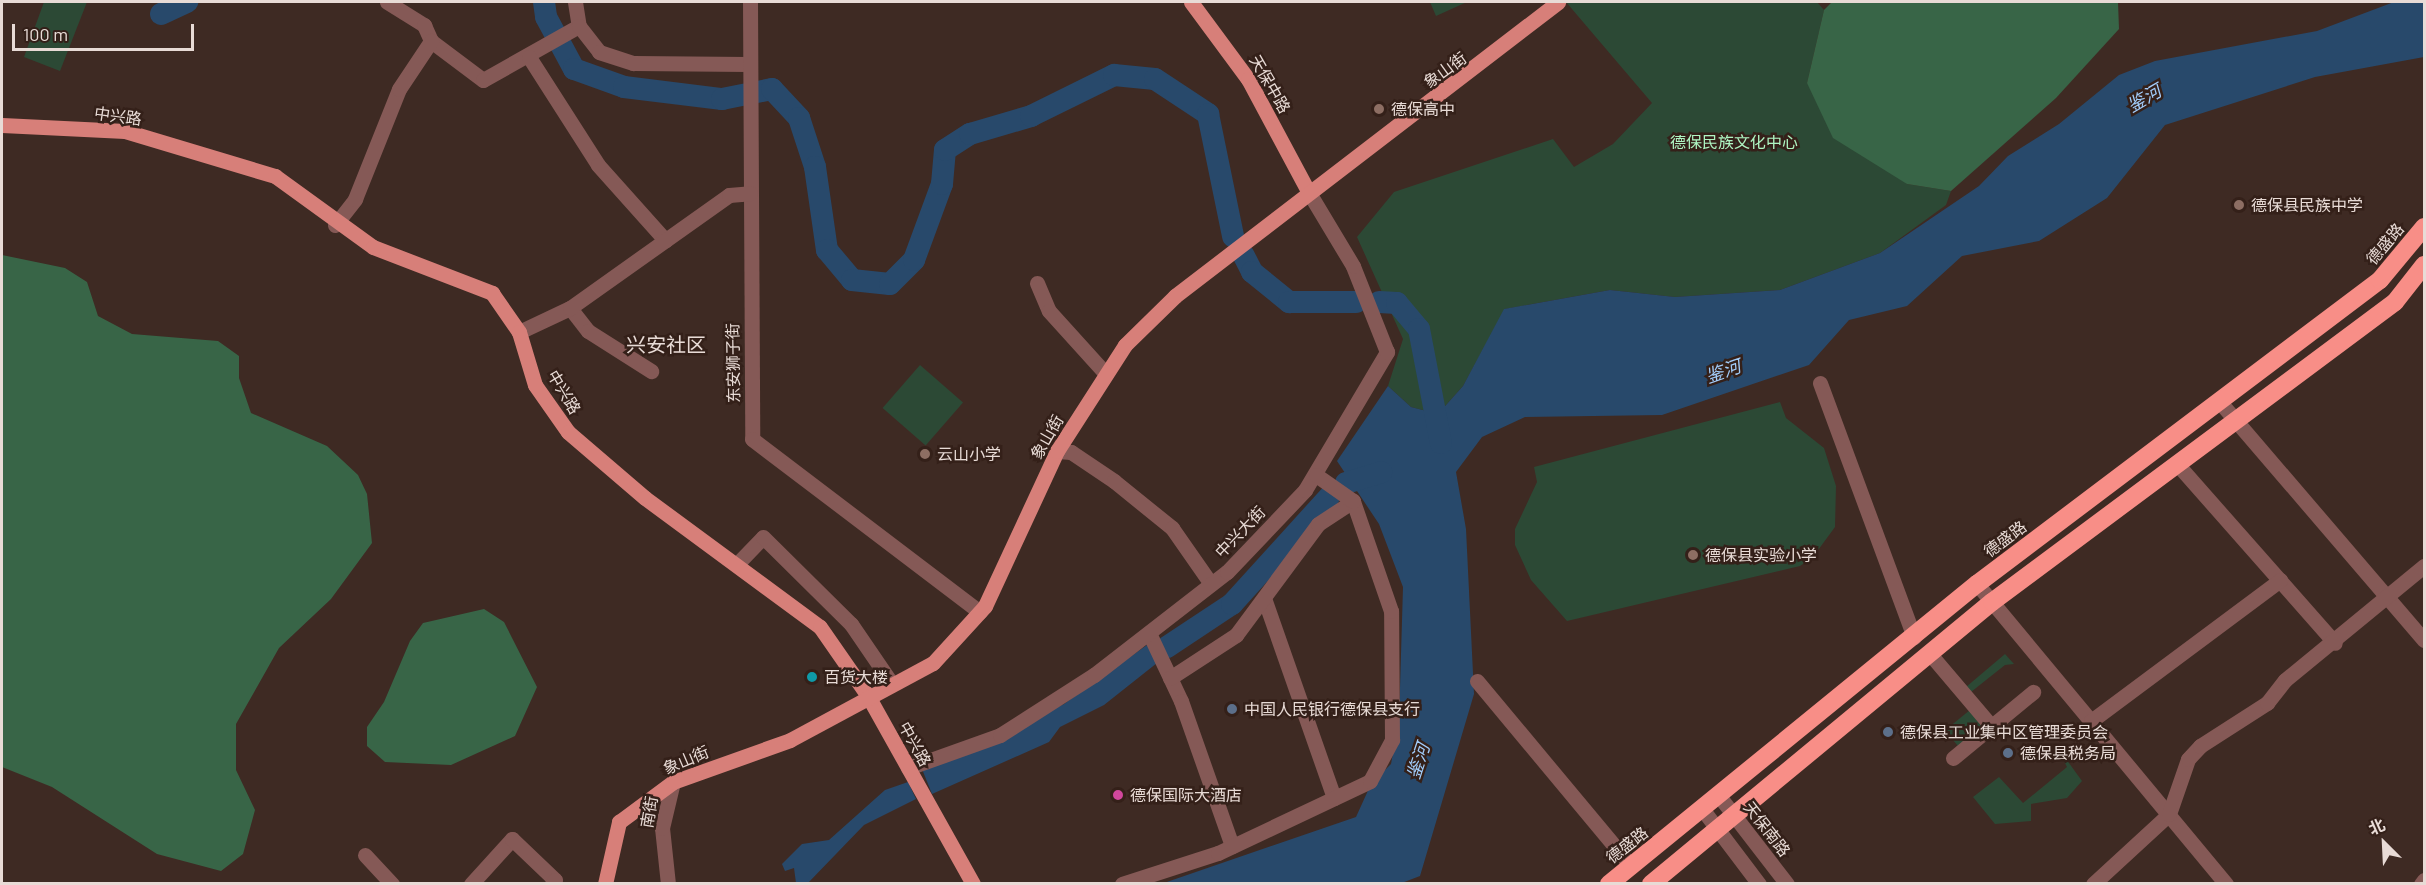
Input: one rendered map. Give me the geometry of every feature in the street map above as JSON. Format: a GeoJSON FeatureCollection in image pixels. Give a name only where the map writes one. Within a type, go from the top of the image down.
{"type":"FeatureCollection","features":[{"type":"Feature","properties":{"kind":"highway","name":"德盛路"},"geometry":{"type":"LineString","coordinates":[[1609,884],[1703,810],[1977,584],[2380,280],[2424,227]]}},
{"type":"Feature","properties":{"kind":"highway"},"geometry":{"type":"LineString","coordinates":[[1651,884],[1992,602],[2237,422],[2395,302],[2424,265]]}},
{"type":"Feature","properties":{"kind":"main road","name":"天保中路"},"geometry":{"type":"LineString","coordinates":[[1191,2],[1248,79],[1308,191]]}},
{"type":"Feature","properties":{"kind":"main road","name":"象山街"},"geometry":{"type":"LineString","coordinates":[[605,884],[619,822],[674,782],[790,740],[933,663],[980,612],[1057,451],[1125,345],[1175,296],[1308,191],[1482,65],[1558,2]]}},
{"type":"Feature","properties":{"kind":"main road","name":"中兴路"},"geometry":{"type":"LineString","coordinates":[[2,125],[125,131],[275,176],[335,225],[373,247],[492,293],[519,332],[535,385],[568,432],[820,627],[868,696],[973,884]]}},
{"type":"Feature","properties":{"kind":"street"},"geometry":{"type":"LineString","coordinates":[[387,2],[424,25],[431,41],[483,80],[529,57],[579,26]]}},
{"type":"Feature","properties":{"kind":"street"},"geometry":{"type":"LineString","coordinates":[[575,2],[579,26],[600,52],[633,63],[748,64]]}},
{"type":"Feature","properties":{"kind":"street","name":"东安狮子街"},"geometry":{"type":"LineString","coordinates":[[750,2],[748,137],[752,439],[980,612]]}},
{"type":"Feature","properties":{"kind":"street"},"geometry":{"type":"LineString","coordinates":[[335,225],[355,200],[399,89],[431,41]]}},
{"type":"Feature","properties":{"kind":"street"},"geometry":{"type":"LineString","coordinates":[[529,57],[598,165],[665,240]]}},
{"type":"Feature","properties":{"kind":"street","name":"中兴大街"},"geometry":{"type":"LineString","coordinates":[[908,768],[1000,735],[1149,633],[1211,584],[1316,475],[1387,352],[1353,266],[1308,191]]}},
{"type":"Feature","properties":{"kind":"street"},"geometry":{"type":"LineString","coordinates":[[519,332],[570,308],[729,195],[750,193]]}},
{"type":"Feature","properties":{"kind":"street"},"geometry":{"type":"LineString","coordinates":[[1037,283],[1049,311],[1106,374]]}},
{"type":"Feature","properties":{"kind":"street"},"geometry":{"type":"LineString","coordinates":[[570,308],[588,331],[651,370]]}},
{"type":"Feature","properties":{"kind":"street"},"geometry":{"type":"LineString","coordinates":[[1820,383],[1914,637]]}},
{"type":"Feature","properties":{"kind":"street"},"geometry":{"type":"LineString","coordinates":[[2219,401],[2424,640]]}},
{"type":"Feature","properties":{"kind":"street"},"geometry":{"type":"LineString","coordinates":[[1057,451],[1071,452],[1114,481],[1172,528],[1211,584]]}},
{"type":"Feature","properties":{"kind":"street"},"geometry":{"type":"LineString","coordinates":[[2178,465],[2335,644]]}},
{"type":"Feature","properties":{"kind":"street"},"geometry":{"type":"LineString","coordinates":[[1122,884],[1232,846],[1370,781],[1392,740],[1391,611],[1353,501],[1316,475]]}},
{"type":"Feature","properties":{"kind":"street"},"geometry":{"type":"LineString","coordinates":[[1170,678],[1236,636],[1318,525],[1353,501]]}},
{"type":"Feature","properties":{"kind":"street"},"geometry":{"type":"LineString","coordinates":[[737,564],[763,537],[851,624],[892,684]]}},
{"type":"Feature","properties":{"kind":"street"},"geometry":{"type":"LineString","coordinates":[[2093,884],[2169,814],[2188,759],[2246,720],[2285,680],[2335,644],[2424,566]]}},
{"type":"Feature","properties":{"kind":"street"},"geometry":{"type":"LineString","coordinates":[[2091,721],[2280,580]]}},
{"type":"Feature","properties":{"kind":"street"},"geometry":{"type":"LineString","coordinates":[[1977,584],[2226,884]]}},
{"type":"Feature","properties":{"kind":"street"},"geometry":{"type":"LineString","coordinates":[[1264,598],[1334,798]]}},
{"type":"Feature","properties":{"kind":"street"},"geometry":{"type":"LineString","coordinates":[[1149,633],[1170,678],[1232,846]]}},
{"type":"Feature","properties":{"kind":"street"},"geometry":{"type":"LineString","coordinates":[[1930,654],[1991,726]]}},
{"type":"Feature","properties":{"kind":"street"},"geometry":{"type":"LineString","coordinates":[[1477,681],[1631,866]]}},
{"type":"Feature","properties":{"kind":"street"},"geometry":{"type":"LineString","coordinates":[[1953,758],[2033,692]]}},
{"type":"Feature","properties":{"kind":"street","name":"南街"},"geometry":{"type":"LineString","coordinates":[[668,884],[662,828],[674,782]]}},
{"type":"Feature","properties":{"kind":"street","name":"天保南路"},"geometry":{"type":"LineString","coordinates":[[1719,796],[1787,884]]}},
{"type":"Feature","properties":{"kind":"street"},"geometry":{"type":"LineString","coordinates":[[1703,810],[1759,884]]}},
{"type":"Feature","properties":{"kind":"street"},"geometry":{"type":"LineString","coordinates":[[471,884],[512,839],[555,880],[552,884]]}},
{"type":"Feature","properties":{"kind":"street"},"geometry":{"type":"LineString","coordinates":[[365,855],[392,884]]}},
{"type":"Feature","properties":{"kind":"street"},"geometry":{"type":"LineString","coordinates":[[2421,884],[2424,880]]}},
{"type":"Feature","properties":{"kind":"green space"},"geometry":{"type":"Polygon","coordinates":[[[44,2],[87,2],[60,71],[24,57],[44,2]]]}},
{"type":"Feature","properties":{"kind":"green space"},"geometry":{"type":"Polygon","coordinates":[[[1430,2],[1467,2],[1436,16],[1430,2]]]}},
{"type":"Feature","properties":{"kind":"green space","name":"德保民族文化中心"},"geometry":{"type":"Polygon","coordinates":[[[1566,2],[1817,2],[1824,10],[1807,83],[1907,184],[1951,191],[1946,205],[1880,253],[1780,290],[1675,297],[1610,290],[1505,309],[1463,386],[1438,414],[1411,407],[1388,386],[1403,339],[1357,237],[1394,192],[1553,139],[1574,167],[1613,144],[1652,103],[1566,2]]]}},
{"type":"Feature","properties":{"kind":"green space"},"geometry":{"type":"Polygon","coordinates":[[[1832,2],[2118,2],[2119,29],[2056,98],[1951,191],[1907,184],[1833,138],[1807,83],[1824,10],[1832,2]]]}},
{"type":"Feature","properties":{"kind":"green space"},"geometry":{"type":"Polygon","coordinates":[[[2,255],[65,268],[87,282],[98,316],[132,334],[218,341],[239,356],[239,378],[251,413],[327,446],[358,475],[367,494],[372,543],[331,599],[279,648],[236,724],[236,770],[255,810],[243,854],[221,871],[157,854],[52,787],[2,767],[2,255]]]}},
{"type":"Feature","properties":{"kind":"green space"},"geometry":{"type":"Polygon","coordinates":[[[920,365],[963,402],[926,445],[883,408],[920,365]]]}},
{"type":"Feature","properties":{"kind":"green space"},"geometry":{"type":"Polygon","coordinates":[[[1780,402],[1786,418],[1824,448],[1836,486],[1835,527],[1813,557],[1800,566],[1567,621],[1531,580],[1515,545],[1515,529],[1537,482],[1534,467],[1780,402]]]}},
{"type":"Feature","properties":{"kind":"green space"},"geometry":{"type":"Polygon","coordinates":[[[484,609],[504,622],[537,687],[515,736],[451,765],[385,762],[367,746],[367,727],[384,702],[410,641],[423,623],[484,609]]]}},
{"type":"Feature","properties":{"kind":"green space"},"geometry":{"type":"Polygon","coordinates":[[[2005,654],[2014,664],[2005,665],[1971,692],[1966,687],[2005,654]]]}},
{"type":"Feature","properties":{"kind":"green space"},"geometry":{"type":"Polygon","coordinates":[[[1970,710],[1983,726],[1958,746],[1945,730],[1970,710]]]}},
{"type":"Feature","properties":{"kind":"green space"},"geometry":{"type":"Polygon","coordinates":[[[2056,745],[2082,781],[2067,798],[2031,804],[2031,821],[1995,824],[1973,797],[1999,777],[2023,803],[2067,767],[2056,745]]]}},
{"type":"Feature","properties":{"kind":"water","name":"鉴河"},"geometry":{"type":"Polygon","coordinates":[[[2394,2],[2424,2],[2424,57],[2315,77],[2165,125],[2107,198],[2039,241],[1962,256],[1907,306],[1849,320],[1809,365],[1662,415],[1525,417],[1482,437],[1456,472],[1466,529],[1474,694],[1420,876],[1399,884],[1161,884],[1356,817],[1371,784],[1391,764],[1399,721],[1403,587],[1379,524],[1337,461],[1388,386],[1411,407],[1438,414],[1463,386],[1504,309],[1610,290],[1675,297],[1780,290],[1880,253],[1979,186],[2008,156],[2059,124],[2119,75],[2155,61],[2317,31],[2394,2]]]}},
{"type":"Feature","properties":{"kind":"water"},"geometry":{"type":"Polygon","coordinates":[[[1147,645],[1157,663],[1104,705],[1060,727],[1049,742],[932,794],[922,769],[1064,704],[1147,645]]]}},
{"type":"Feature","properties":{"kind":"water"},"geometry":{"type":"Polygon","coordinates":[[[908,782],[916,799],[864,825],[808,883],[796,883],[794,868],[785,871],[782,864],[802,844],[829,840],[885,790],[908,782]]]}},
{"type":"Feature","properties":{"kind":"waterway"},"geometry":{"type":"LineString","coordinates":[[161,14],[187,2]]}},
{"type":"Feature","properties":{"kind":"waterway"},"geometry":{"type":"LineString","coordinates":[[544,2],[546,17],[574,69],[624,87],[722,99],[772,89],[799,118],[815,167],[827,250],[852,280],[890,284],[914,260],[942,184],[945,150],[970,134],[1031,116],[1114,75],[1155,79],[1208,114],[1233,236]]}},
{"type":"Feature","properties":{"kind":"waterway"},"geometry":{"type":"LineString","coordinates":[[1244,256],[1252,272],[1289,302],[1356,302]]}},
{"type":"Feature","properties":{"kind":"waterway"},"geometry":{"type":"LineString","coordinates":[[1379,302],[1397,303],[1419,329],[1441,443]]}},
{"type":"Feature","properties":{"kind":"waterway"},"geometry":{"type":"LineString","coordinates":[[1346,483],[1381,472]]}},
{"type":"Feature","properties":{"kind":"waterway"},"geometry":{"type":"LineString","coordinates":[[1167,647],[1232,604],[1329,497]]}},
{"type":"Feature","properties":{"kind":"place","name":"德保高中"},"geometry":{"type":"Point","coordinates":[1379,109]}},
{"type":"Feature","properties":{"kind":"place","name":"德保县民族中学"},"geometry":{"type":"Point","coordinates":[2239,205]}},
{"type":"Feature","properties":{"kind":"place","name":"云山小学"},"geometry":{"type":"Point","coordinates":[925,454]}},
{"type":"Feature","properties":{"kind":"place","name":"德保县实验小学"},"geometry":{"type":"Point","coordinates":[1693,555]}},
{"type":"Feature","properties":{"kind":"place","name":"百货大楼"},"geometry":{"type":"Point","coordinates":[812,677]}},
{"type":"Feature","properties":{"kind":"place","name":"中国人民银行德保县支行"},"geometry":{"type":"Point","coordinates":[1232,709]}},
{"type":"Feature","properties":{"kind":"place","name":"德保县工业集中区管理委员会"},"geometry":{"type":"Point","coordinates":[1888,732]}},
{"type":"Feature","properties":{"kind":"place","name":"德保县税务局"},"geometry":{"type":"Point","coordinates":[2008,753]}},
{"type":"Feature","properties":{"kind":"place","name":"德保国际大酒店"},"geometry":{"type":"Point","coordinates":[1118,795]}},
{"type":"Feature","properties":{"kind":"district","name":"兴安社区"},"geometry":{"type":"Point","coordinates":[666,344]}}]}
